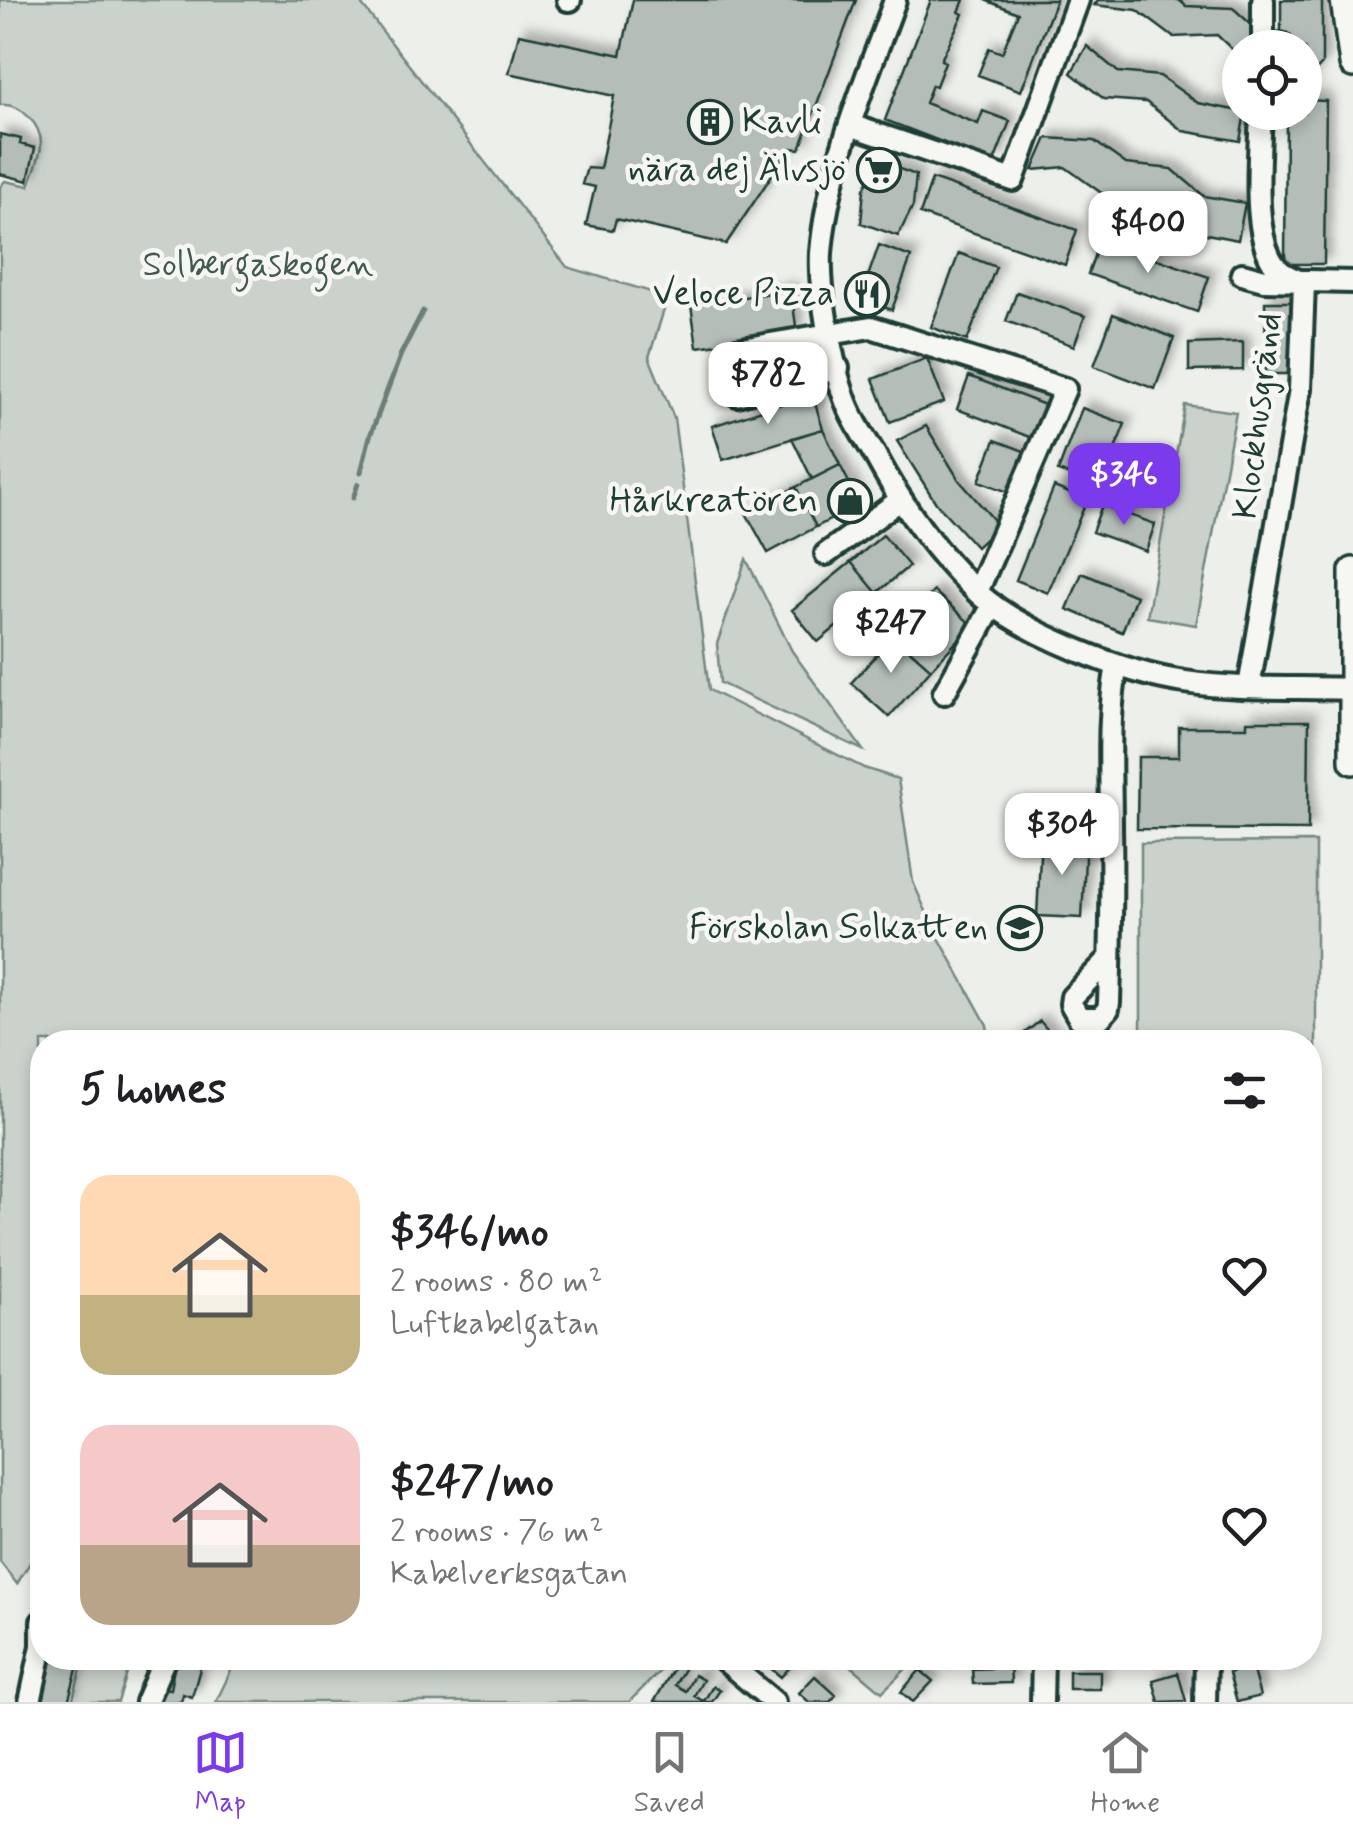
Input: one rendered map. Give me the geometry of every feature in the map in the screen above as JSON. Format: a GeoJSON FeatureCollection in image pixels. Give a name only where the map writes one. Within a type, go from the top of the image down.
{"type":"FeatureCollection","features":[{"type":"Feature","properties":{"kind":"main road"},"geometry":{"type":"LineString","coordinates":[[1344,0],[1353,64]]}},
{"type":"Feature","properties":{"kind":"main road"},"geometry":{"type":"LineString","coordinates":[[1353,571],[1353,761]]}},
{"type":"Feature","properties":{"kind":"street"},"geometry":{"type":"LineString","coordinates":[[895,0],[830,194],[822,254],[822,292],[848,407],[900,500],[985,599],[1041,633],[1117,665],[1185,682],[1350,689]]}},
{"type":"Feature","properties":{"kind":"street"},"geometry":{"type":"LineString","coordinates":[[850,125],[1013,180],[1078,0]]}},
{"type":"Feature","properties":{"kind":"street"},"geometry":{"type":"LineString","coordinates":[[1263,0],[1270,30]]}},
{"type":"Feature","properties":{"kind":"street","name":"Klockhusgränd"},"geometry":{"type":"LineString","coordinates":[[1249,686],[1300,389],[1304,283],[1280,273],[1272,263],[1264,236],[1259,193],[1261,130]]}},
{"type":"Feature","properties":{"kind":"street"},"geometry":{"type":"LineString","coordinates":[[1242,274],[1304,283],[1353,282]]}},
{"type":"Feature","properties":{"kind":"street"},"geometry":{"type":"LineString","coordinates":[[838,368],[737,395],[730,351],[871,326],[1065,389],[985,599],[944,692]]}},
{"type":"Feature","properties":{"kind":"street"},"geometry":{"type":"LineString","coordinates":[[826,554],[900,500]]}},
{"type":"Feature","properties":{"kind":"street"},"geometry":{"type":"LineString","coordinates":[[1110,958],[1110,712],[1117,665]]}},
{"type":"Feature","properties":{"kind":"street"},"geometry":{"type":"LineString","coordinates":[[30,1702],[37,1670]]}},
{"type":"Feature","properties":{"kind":"street"},"geometry":{"type":"LineString","coordinates":[[146,1702],[160,1670]]}},
{"type":"Feature","properties":{"kind":"street"},"geometry":{"type":"LineString","coordinates":[[736,1670],[774,1702]]}},
{"type":"Feature","properties":{"kind":"street"},"geometry":{"type":"LineString","coordinates":[[1042,1670],[1042,1702]]}},
{"type":"Feature","properties":{"kind":"street"},"geometry":{"type":"LineString","coordinates":[[1206,1670],[1206,1702]]}},
{"type":"Feature","properties":{"kind":"green space","name":"Solbergaskogen"},"geometry":{"type":"Polygon","coordinates":[[[0,0],[358,0],[567,267],[668,297],[649,357],[674,418],[709,690],[864,768],[898,779],[913,882],[988,1030],[30,1030],[30,1563],[17,1584],[0,1562],[0,187],[5,181],[29,186],[41,146],[38,130],[29,117],[8,105],[0,105],[0,0]]]}},
{"type":"Feature","properties":{"kind":"green space"},"geometry":{"type":"Polygon","coordinates":[[[1185,405],[1236,412],[1196,625],[1147,617],[1185,405]]]}},
{"type":"Feature","properties":{"kind":"green space"},"geometry":{"type":"Polygon","coordinates":[[[746,559],[792,651],[863,750],[720,683],[717,644],[746,559]]]}},
{"type":"Feature","properties":{"kind":"green space"},"geometry":{"type":"Polygon","coordinates":[[[1316,842],[1316,1030],[1141,1030],[1141,843],[1316,842]]]}},
{"type":"Feature","properties":{"kind":"green space"},"geometry":{"type":"Polygon","coordinates":[[[81,1670],[128,1670],[118,1702],[72,1702],[81,1670]]]}},
{"type":"Feature","properties":{"kind":"green space"},"geometry":{"type":"Polygon","coordinates":[[[231,1670],[661,1670],[629,1702],[216,1702],[231,1670]]]}},
{"type":"Feature","properties":{"kind":"green space"},"geometry":{"type":"Polygon","coordinates":[[[856,1670],[905,1670],[882,1692],[856,1670]]]}},
{"type":"Feature","properties":{"kind":"building","name":"Kavli"},"geometry":{"type":"Polygon","coordinates":[[[633,0],[856,0],[800,149],[790,148],[726,244],[616,219],[613,230],[586,225],[595,187],[582,184],[587,168],[600,169],[614,96],[509,73],[519,34],[621,55],[633,0]]]}},
{"type":"Feature","properties":{"kind":"building"},"geometry":{"type":"Polygon","coordinates":[[[931,0],[964,0],[959,12],[963,14],[941,60],[945,62],[936,86],[932,85],[925,103],[978,124],[983,111],[1010,121],[994,162],[885,120],[931,0]]]}},
{"type":"Feature","properties":{"kind":"building"},"geometry":{"type":"Polygon","coordinates":[[[985,0],[1056,0],[1021,91],[978,75],[989,48],[1002,53],[1018,13],[985,0]]]}},
{"type":"Feature","properties":{"kind":"building"},"geometry":{"type":"Polygon","coordinates":[[[1098,0],[1179,0],[1186,6],[1233,8],[1253,26],[1252,30],[1222,30],[1222,40],[1217,35],[1173,37],[1137,10],[1094,5],[1098,0]]]}},
{"type":"Feature","properties":{"kind":"building"},"geometry":{"type":"Polygon","coordinates":[[[1281,0],[1322,0],[1322,30],[1281,30],[1281,0]]]}},
{"type":"Feature","properties":{"kind":"building"},"geometry":{"type":"Polygon","coordinates":[[[1087,46],[1118,72],[1160,76],[1198,103],[1222,108],[1222,130],[1242,130],[1240,141],[1183,131],[1146,102],[1104,99],[1071,73],[1087,46]]]}},
{"type":"Feature","properties":{"kind":"building"},"geometry":{"type":"Polygon","coordinates":[[[1322,101],[1326,101],[1324,264],[1285,264],[1286,130],[1322,130],[1322,101]]]}},
{"type":"Feature","properties":{"kind":"building"},"geometry":{"type":"Polygon","coordinates":[[[0,134],[21,139],[20,144],[35,148],[28,181],[0,174],[0,134]]]}},
{"type":"Feature","properties":{"kind":"building"},"geometry":{"type":"Polygon","coordinates":[[[1047,138],[1094,141],[1126,164],[1172,169],[1204,196],[1245,203],[1238,240],[1186,230],[1151,201],[1107,197],[1065,167],[1033,170],[1047,138]]]}},
{"type":"Feature","properties":{"kind":"building"},"geometry":{"type":"Polygon","coordinates":[[[878,161],[916,175],[913,206],[898,236],[861,223],[864,189],[878,161]]]}},
{"type":"Feature","properties":{"kind":"building"},"geometry":{"type":"Polygon","coordinates":[[[932,179],[1077,230],[1065,265],[920,214],[932,179]]]}},
{"type":"Feature","properties":{"kind":"building"},"geometry":{"type":"Polygon","coordinates":[[[1100,239],[1209,277],[1197,312],[1088,274],[1100,239]]]}},
{"type":"Feature","properties":{"kind":"building"},"geometry":{"type":"Polygon","coordinates":[[[879,245],[911,257],[892,310],[860,299],[879,245]]]}},
{"type":"Feature","properties":{"kind":"building"},"geometry":{"type":"Polygon","coordinates":[[[959,253],[996,267],[967,341],[931,327],[959,253]]]}},
{"type":"Feature","properties":{"kind":"building"},"geometry":{"type":"Polygon","coordinates":[[[791,290],[797,333],[697,347],[691,305],[791,290]]]}},
{"type":"Feature","properties":{"kind":"building"},"geometry":{"type":"Polygon","coordinates":[[[1017,292],[1085,316],[1074,346],[1006,321],[1017,292]]]}},
{"type":"Feature","properties":{"kind":"building"},"geometry":{"type":"Polygon","coordinates":[[[1265,302],[1296,302],[1296,374],[1266,374],[1265,302]]]}},
{"type":"Feature","properties":{"kind":"building"},"geometry":{"type":"Polygon","coordinates":[[[1113,314],[1174,338],[1155,389],[1094,366],[1113,314]]]}},
{"type":"Feature","properties":{"kind":"building"},"geometry":{"type":"Polygon","coordinates":[[[1243,342],[1243,370],[1189,371],[1189,344],[1243,342]]]}},
{"type":"Feature","properties":{"kind":"building"},"geometry":{"type":"Polygon","coordinates":[[[927,358],[944,402],[890,422],[873,379],[927,358]]]}},
{"type":"Feature","properties":{"kind":"building"},"geometry":{"type":"Polygon","coordinates":[[[969,376],[1045,405],[1032,438],[957,409],[969,376]]]}},
{"type":"Feature","properties":{"kind":"building"},"geometry":{"type":"Polygon","coordinates":[[[812,394],[823,429],[723,460],[712,426],[812,394]]]}},
{"type":"Feature","properties":{"kind":"building"},"geometry":{"type":"Polygon","coordinates":[[[1082,408],[1125,424],[1100,487],[1058,471],[1082,408]]]}},
{"type":"Feature","properties":{"kind":"building"},"geometry":{"type":"Polygon","coordinates":[[[926,426],[959,480],[999,526],[976,547],[936,503],[897,441],[926,426]]]}},
{"type":"Feature","properties":{"kind":"building"},"geometry":{"type":"Polygon","coordinates":[[[823,429],[840,465],[812,479],[792,438],[823,429]]]}},
{"type":"Feature","properties":{"kind":"building"},"geometry":{"type":"Polygon","coordinates":[[[995,440],[1024,451],[1008,492],[979,481],[995,440]]]}},
{"type":"Feature","properties":{"kind":"building"},"geometry":{"type":"Polygon","coordinates":[[[840,465],[860,504],[816,527],[796,487],[840,465]]]}},
{"type":"Feature","properties":{"kind":"building"},"geometry":{"type":"Polygon","coordinates":[[[796,487],[816,527],[768,553],[746,513],[796,487]]]}},
{"type":"Feature","properties":{"kind":"building"},"geometry":{"type":"Polygon","coordinates":[[[1054,487],[1087,500],[1048,593],[1016,580],[1054,487]]]}},
{"type":"Feature","properties":{"kind":"building"},"geometry":{"type":"Polygon","coordinates":[[[1102,505],[1155,524],[1146,551],[1092,532],[1102,505]]]}},
{"type":"Feature","properties":{"kind":"building"},"geometry":{"type":"Polygon","coordinates":[[[883,535],[909,566],[877,593],[851,562],[883,535]]]}},
{"type":"Feature","properties":{"kind":"building"},"geometry":{"type":"Polygon","coordinates":[[[851,562],[877,593],[818,642],[792,610],[851,562]]]}},
{"type":"Feature","properties":{"kind":"building"},"geometry":{"type":"Polygon","coordinates":[[[1082,573],[1136,596],[1122,632],[1067,609],[1082,573]]]}},
{"type":"Feature","properties":{"kind":"building"},"geometry":{"type":"Polygon","coordinates":[[[934,591],[972,625],[931,669],[894,636],[934,591]]]}},
{"type":"Feature","properties":{"kind":"building"},"geometry":{"type":"Polygon","coordinates":[[[894,636],[931,669],[889,717],[851,683],[894,636]]]}},
{"type":"Feature","properties":{"kind":"building"},"geometry":{"type":"Polygon","coordinates":[[[1247,721],[1309,721],[1308,830],[1137,829],[1138,757],[1179,757],[1179,727],[1247,727],[1247,721]]]}},
{"type":"Feature","properties":{"kind":"building"},"geometry":{"type":"Polygon","coordinates":[[[1041,837],[1086,839],[1082,918],[1037,916],[1041,837]]]}},
{"type":"Feature","properties":{"kind":"building"},"geometry":{"type":"Polygon","coordinates":[[[1040,1021],[1048,1030],[1028,1030],[1040,1021]]]}},
{"type":"Feature","properties":{"kind":"building"},"geometry":{"type":"Polygon","coordinates":[[[48,1670],[77,1670],[68,1702],[40,1702],[48,1670]]]}},
{"type":"Feature","properties":{"kind":"building"},"geometry":{"type":"Polygon","coordinates":[[[174,1670],[200,1670],[192,1697],[183,1694],[181,1702],[158,1702],[162,1688],[170,1689],[174,1670]]]}},
{"type":"Feature","properties":{"kind":"building"},"geometry":{"type":"Polygon","coordinates":[[[673,1670],[683,1670],[675,1685],[686,1691],[694,1675],[703,1680],[694,1696],[704,1701],[713,1686],[720,1690],[712,1702],[654,1702],[673,1670]]]}},
{"type":"Feature","properties":{"kind":"building"},"geometry":{"type":"Polygon","coordinates":[[[920,1670],[933,1681],[913,1702],[901,1692],[920,1670]]]}},
{"type":"Feature","properties":{"kind":"building"},"geometry":{"type":"Polygon","coordinates":[[[972,1670],[1010,1670],[1011,1683],[973,1684],[972,1670]]]}},
{"type":"Feature","properties":{"kind":"building"},"geometry":{"type":"Polygon","coordinates":[[[1256,1670],[1253,1671],[1260,1696],[1237,1702],[1229,1673],[1256,1670]]]}},
{"type":"Feature","properties":{"kind":"building"},"geometry":{"type":"Polygon","coordinates":[[[1069,1671],[1100,1671],[1100,1689],[1069,1689],[1069,1671]]]}},
{"type":"Feature","properties":{"kind":"building"},"geometry":{"type":"Polygon","coordinates":[[[1178,1673],[1186,1701],[1159,1702],[1153,1680],[1178,1673]]]}},
{"type":"Feature","properties":{"kind":"building"},"geometry":{"type":"Polygon","coordinates":[[[815,1676],[836,1695],[830,1702],[809,1702],[799,1693],[815,1676]]]}},
{"type":"Feature","properties":{"kind":"waterway"},"geometry":{"type":"LineString","coordinates":[[361,472],[370,436],[401,354],[423,311]]}},
{"type":"Feature","properties":{"kind":"waterway"},"geometry":{"type":"LineString","coordinates":[[353,498],[358,484]]}},
{"type":"Feature","properties":{"kind":"place","name":"Kavli"},"geometry":{"type":"Point","coordinates":[710,122]}},
{"type":"Feature","properties":{"kind":"place","name":"nära dej Älvsjö"},"geometry":{"type":"Point","coordinates":[879,170]}},
{"type":"Feature","properties":{"kind":"place","name":"Veloce Pizza"},"geometry":{"type":"Point","coordinates":[867,294]}},
{"type":"Feature","properties":{"kind":"place","name":"Hårkreatören"},"geometry":{"type":"Point","coordinates":[850,501]}},
{"type":"Feature","properties":{"kind":"place","name":"Förskolan Solkatten"},"geometry":{"type":"Point","coordinates":[1020,928]}}]}
